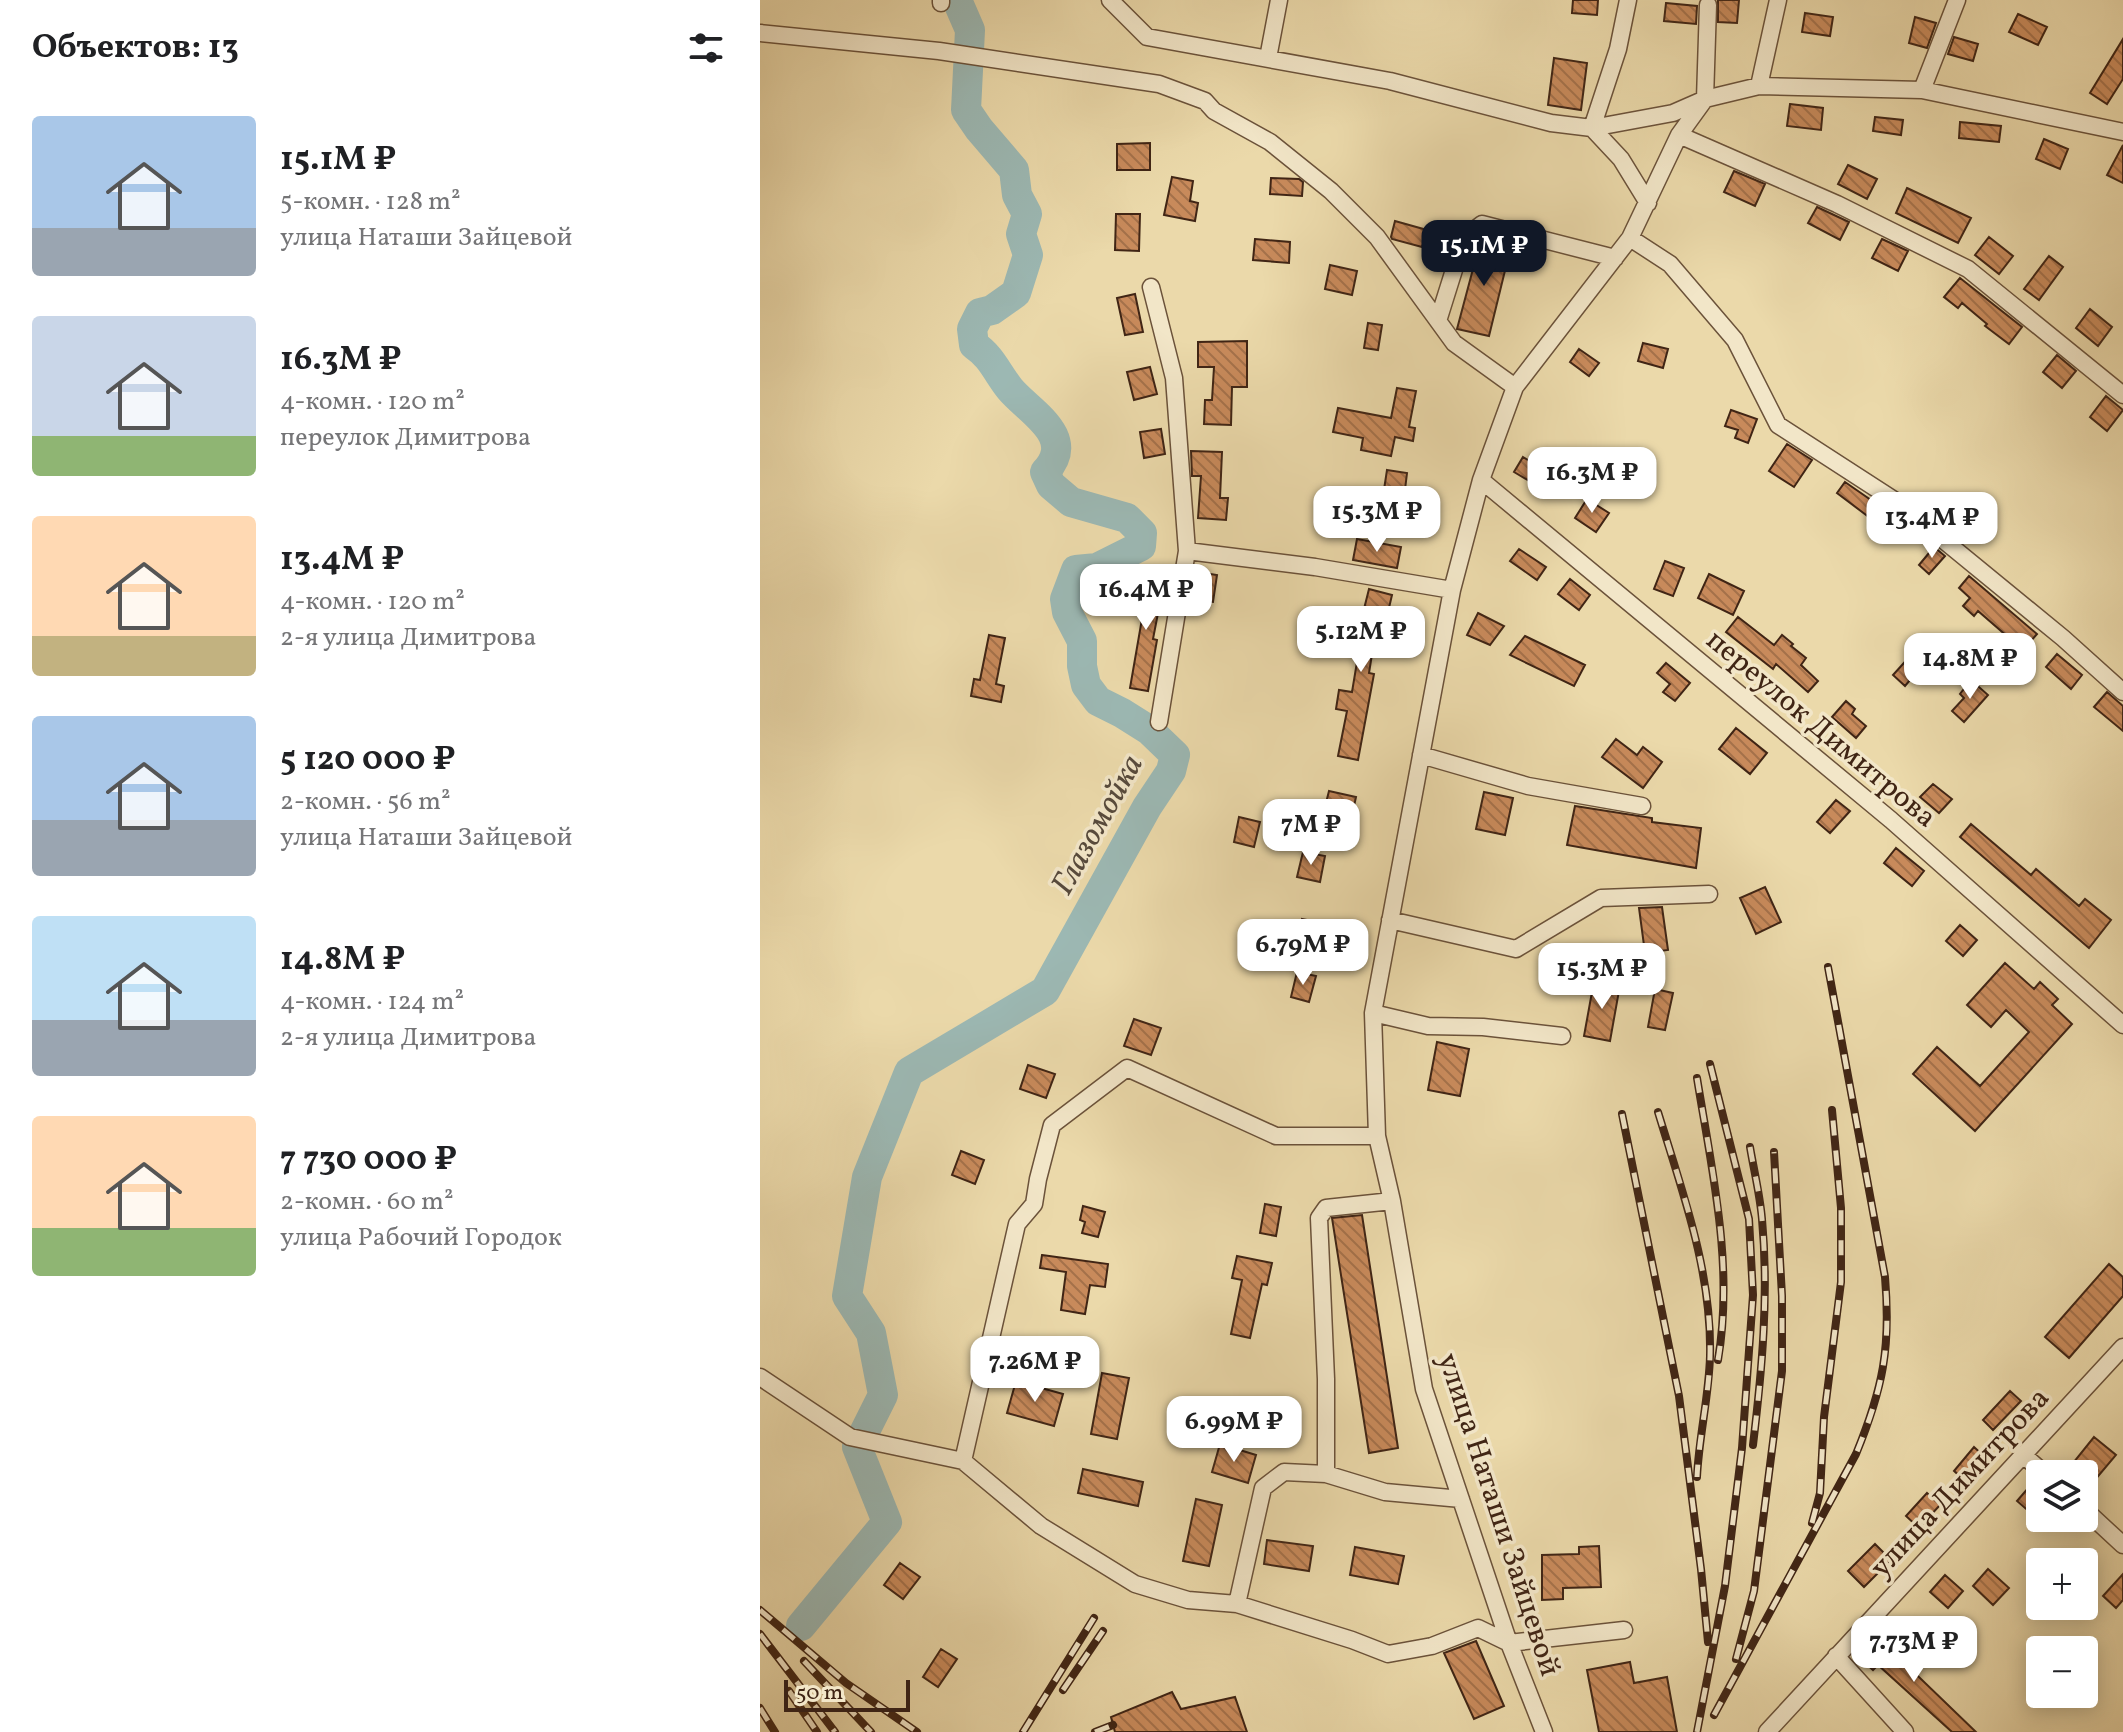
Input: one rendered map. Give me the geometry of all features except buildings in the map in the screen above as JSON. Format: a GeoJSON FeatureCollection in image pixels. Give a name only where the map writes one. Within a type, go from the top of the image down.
{"type":"FeatureCollection","features":[{"type":"Feature","properties":{"kind":"street"},"geometry":{"type":"LineString","coordinates":[[1110,0],[1147,37],[1390,81],[1551,123],[1592,128],[1673,113],[1705,99],[1759,86],[1922,90],[2123,132]]}},
{"type":"Feature","properties":{"kind":"street"},"geometry":{"type":"LineString","coordinates":[[1268,58],[1279,0]]}},
{"type":"Feature","properties":{"kind":"street"},"geometry":{"type":"LineString","coordinates":[[1592,128],[1618,49],[1628,0]]}},
{"type":"Feature","properties":{"kind":"street"},"geometry":{"type":"LineString","coordinates":[[1759,86],[1778,0]]}},
{"type":"Feature","properties":{"kind":"street"},"geometry":{"type":"LineString","coordinates":[[1922,90],[1957,0]]}},
{"type":"Feature","properties":{"kind":"street"},"geometry":{"type":"LineString","coordinates":[[1705,99],[1708,5]]}},
{"type":"Feature","properties":{"kind":"street"},"geometry":{"type":"LineString","coordinates":[[760,33],[939,51],[1143,81],[1205,101],[1214,111],[1270,142],[1331,191],[1377,237],[1454,343],[1515,387]]}},
{"type":"Feature","properties":{"kind":"street","name":"улица Наташи Зайцевой"},"geometry":{"type":"LineString","coordinates":[[1544,1732],[1509,1643],[1424,1389],[1392,1201],[1377,1136],[1373,1013],[1452,590],[1481,480],[1515,387],[1630,238],[1679,135],[1705,99]]}},
{"type":"Feature","properties":{"kind":"street"},"geometry":{"type":"LineString","coordinates":[[1592,128],[1621,159],[1648,203]]}},
{"type":"Feature","properties":{"kind":"street"},"geometry":{"type":"LineString","coordinates":[[1679,135],[1837,204],[1968,269],[2123,395]]}},
{"type":"Feature","properties":{"kind":"street"},"geometry":{"type":"LineString","coordinates":[[1438,321],[1464,238],[1482,224],[1615,258]]}},
{"type":"Feature","properties":{"kind":"street"},"geometry":{"type":"LineString","coordinates":[[1630,238],[1670,264],[1735,340],[1778,425],[1897,502],[2063,638],[2123,692]]}},
{"type":"Feature","properties":{"kind":"street"},"geometry":{"type":"LineString","coordinates":[[1151,287],[1174,378],[1187,551],[1159,722]]}},
{"type":"Feature","properties":{"kind":"street","name":"переулок Димитрова"},"geometry":{"type":"LineString","coordinates":[[1481,480],[1891,820],[2123,1025]]}},
{"type":"Feature","properties":{"kind":"street"},"geometry":{"type":"LineString","coordinates":[[1187,551],[1315,567],[1452,590]]}},
{"type":"Feature","properties":{"kind":"street"},"geometry":{"type":"LineString","coordinates":[[1421,755],[1528,786],[1642,806]]}},
{"type":"Feature","properties":{"kind":"street"},"geometry":{"type":"LineString","coordinates":[[1390,920],[1516,949],[1601,898],[1709,894]]}},
{"type":"Feature","properties":{"kind":"street"},"geometry":{"type":"LineString","coordinates":[[1373,1013],[1428,1026],[1483,1027],[1562,1036]]}},
{"type":"Feature","properties":{"kind":"street"},"geometry":{"type":"LineString","coordinates":[[963,1461],[1017,1224],[1034,1204],[1052,1125],[1127,1068],[1276,1136],[1377,1136]]}},
{"type":"Feature","properties":{"kind":"street"},"geometry":{"type":"LineString","coordinates":[[1326,1474],[1326,1379],[1319,1218],[1326,1208],[1392,1201]]}},
{"type":"Feature","properties":{"kind":"street","name":"улица Димитрова"},"geometry":{"type":"LineString","coordinates":[[1767,1732],[2123,1347]]}},
{"type":"Feature","properties":{"kind":"street"},"geometry":{"type":"LineString","coordinates":[[760,1377],[850,1437],[963,1461],[1041,1526],[1135,1584],[1188,1600],[1237,1604],[1388,1654],[1432,1646],[1478,1628],[1509,1643],[1624,1630]]}},
{"type":"Feature","properties":{"kind":"street"},"geometry":{"type":"LineString","coordinates":[[2022,1454],[2029,1460]]}},
{"type":"Feature","properties":{"kind":"street"},"geometry":{"type":"LineString","coordinates":[[1237,1604],[1263,1488],[1284,1472],[1326,1474],[1385,1492],[1461,1499]]}},
{"type":"Feature","properties":{"kind":"street"},"geometry":{"type":"LineString","coordinates":[[2098,1522],[2123,1545]]}},
{"type":"Feature","properties":{"kind":"street"},"geometry":{"type":"LineString","coordinates":[[1836,1656],[1905,1732]]}},
{"type":"Feature","properties":{"kind":"waterway","name":"Глазомойка"},"geometry":{"type":"LineString","coordinates":[[801,1626],[887,1522],[857,1447],[883,1395],[871,1333],[847,1296],[867,1177],[909,1072],[1045,991],[1147,807],[1171,771],[1175,755],[1149,730],[1098,701],[1086,685],[1082,641],[1067,612],[1065,599],[1076,570],[1097,568],[1141,546],[1142,533],[1127,518],[1071,502],[1051,485],[1045,472],[1054,459],[1056,447],[1053,436],[974,345],[972,329],[980,313],[992,310],[1016,293],[1028,255],[1021,234],[1027,214],[1017,195],[1014,170],[966,110],[970,30],[957,0]]}},
{"type":"Feature","properties":{"kind":"railway"},"geometry":{"type":"LineString","coordinates":[[1714,1715],[1856,1454],[1873,1408],[1883,1367],[1887,1325],[1885,1277],[1828,967]]}},
{"type":"Feature","properties":{"kind":"railway"},"geometry":{"type":"LineString","coordinates":[[1697,1732],[1725,1586],[1742,1448],[1753,1295],[1749,1219],[1710,1064]]}},
{"type":"Feature","properties":{"kind":"railway"},"geometry":{"type":"LineString","coordinates":[[1697,1078],[1722,1254],[1724,1289],[1718,1360]]}},
{"type":"Feature","properties":{"kind":"railway"},"geometry":{"type":"LineString","coordinates":[[1812,1523],[1820,1493],[1824,1417],[1841,1282],[1841,1208],[1832,1110]]}},
{"type":"Feature","properties":{"kind":"railway"},"geometry":{"type":"LineString","coordinates":[[1658,1112],[1694,1232],[1706,1293],[1710,1356],[1697,1477]]}},
{"type":"Feature","properties":{"kind":"railway"},"geometry":{"type":"LineString","coordinates":[[1622,1114],[1679,1396],[1708,1642]]}},
{"type":"Feature","properties":{"kind":"railway"},"geometry":{"type":"LineString","coordinates":[[1750,1147],[1761,1210],[1765,1276],[1762,1361],[1753,1445]]}},
{"type":"Feature","properties":{"kind":"railway"},"geometry":{"type":"LineString","coordinates":[[1736,1659],[1754,1591],[1782,1371],[1782,1296],[1774,1152]]}},
{"type":"Feature","properties":{"kind":"railway"},"geometry":{"type":"LineString","coordinates":[[760,1610],[846,1683],[917,1732]]}},
{"type":"Feature","properties":{"kind":"railway"},"geometry":{"type":"LineString","coordinates":[[1023,1732],[1094,1618]]}},
{"type":"Feature","properties":{"kind":"railway"},"geometry":{"type":"LineString","coordinates":[[1063,1690],[1103,1631]]}},
{"type":"Feature","properties":{"kind":"railway"},"geometry":{"type":"LineString","coordinates":[[760,1634],[835,1732]]}},
{"type":"Feature","properties":{"kind":"railway"},"geometry":{"type":"LineString","coordinates":[[804,1661],[871,1732]]}},
{"type":"Feature","properties":{"kind":"railway"},"geometry":{"type":"LineString","coordinates":[[789,1691],[817,1732]]}},
{"type":"Feature","properties":{"kind":"railway"},"geometry":{"type":"LineString","coordinates":[[760,1708],[775,1732]]}},
{"type":"Feature","properties":{"kind":"railway"},"geometry":{"type":"LineString","coordinates":[[1095,1732],[1113,1725]]}}]}
